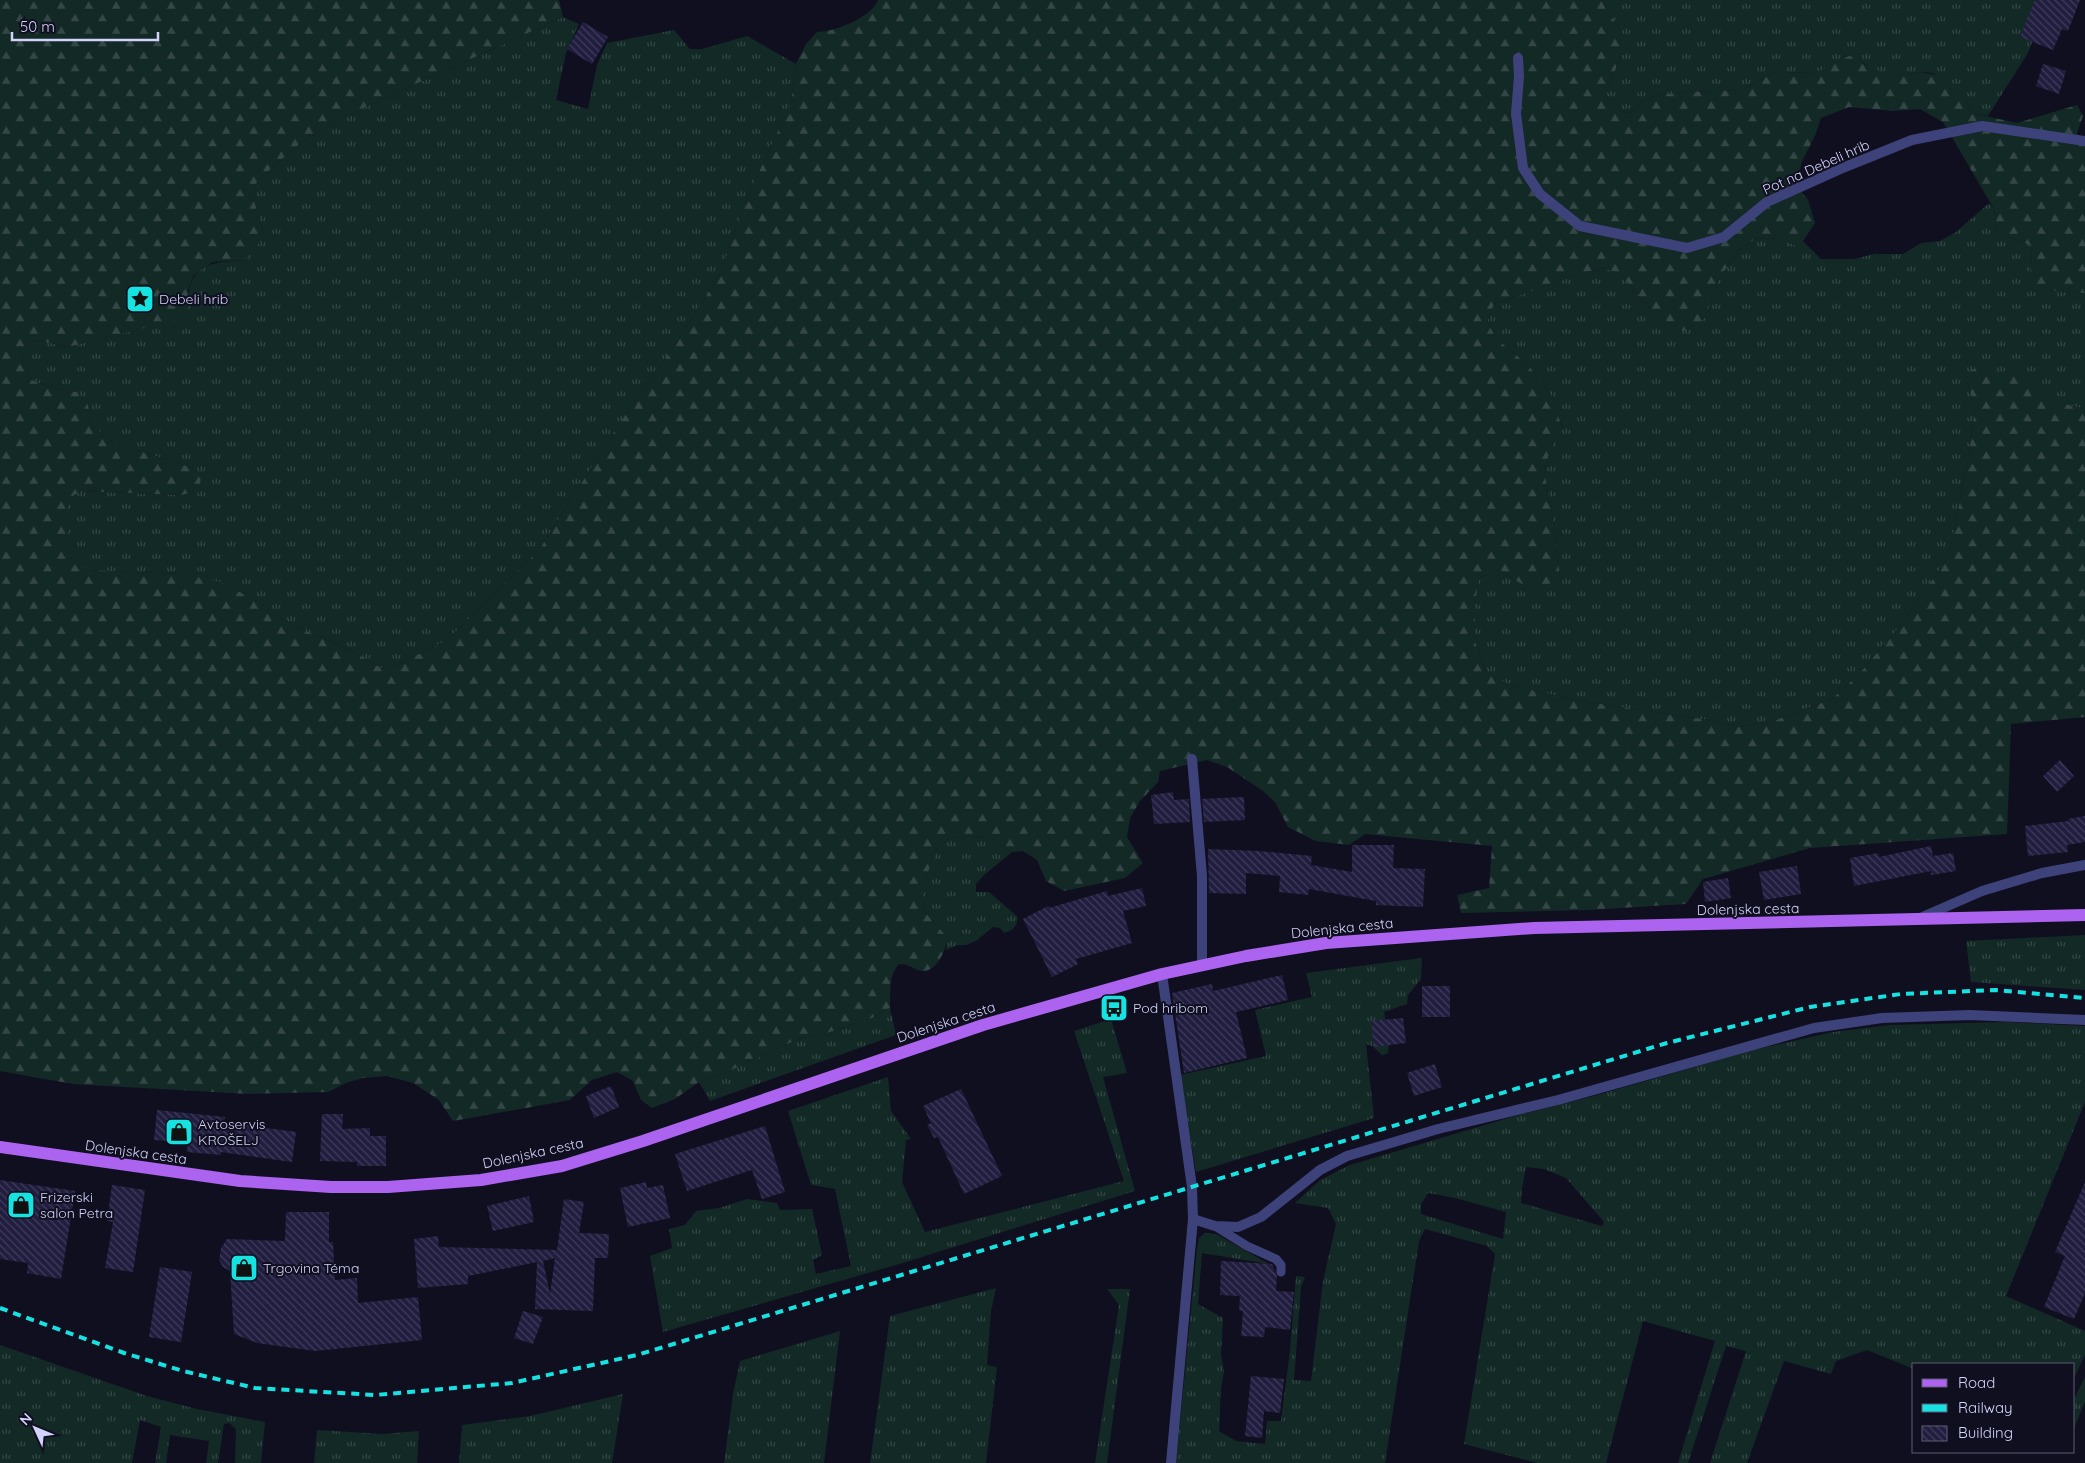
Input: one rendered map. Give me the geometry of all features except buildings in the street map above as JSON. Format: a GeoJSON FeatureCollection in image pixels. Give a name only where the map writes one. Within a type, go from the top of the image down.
{"type":"FeatureCollection","features":[{"type":"Feature","properties":{"kind":"main road","name":"Dolenjska cesta"},"geometry":{"type":"LineString","coordinates":[[0,1147],[240,1182],[331,1187],[388,1187],[481,1180],[562,1166],[983,1025],[1162,974],[1202,965],[1326,944],[1534,928],[2085,916]]}},
{"type":"Feature","properties":{"kind":"street","name":"Pot na Debeli hrib"},"geometry":{"type":"LineString","coordinates":[[1518,58],[1519,76],[1516,114],[1523,168],[1540,194],[1580,226],[1687,248],[1724,237],[1767,202],[1844,166],[1912,140],[1982,126],[2085,141]]}},
{"type":"Feature","properties":{"kind":"street"},"geometry":{"type":"LineString","coordinates":[[1192,759],[1202,876],[1202,965]]}},
{"type":"Feature","properties":{"kind":"street","name":"Dolenjska cesta"},"geometry":{"type":"LineString","coordinates":[[1914,920],[1982,891],[2042,873],[2085,866]]}},
{"type":"Feature","properties":{"kind":"street"},"geometry":{"type":"LineString","coordinates":[[1162,974],[1192,1188],[1193,1219],[1171,1463]]}},
{"type":"Feature","properties":{"kind":"street"},"geometry":{"type":"LineString","coordinates":[[1193,1219],[1215,1226],[1238,1227],[1261,1217],[1320,1170],[1347,1156],[1438,1129],[1558,1100],[1814,1028],[1882,1018],[2004,1016],[2085,1020]]}},
{"type":"Feature","properties":{"kind":"lane"},"geometry":{"type":"LineString","coordinates":[[1215,1226],[1247,1246],[1276,1260],[1281,1265],[1282,1272]]}},
{"type":"Feature","properties":{"kind":"green space"},"geometry":{"type":"Polygon","coordinates":[[[0,0],[559,0],[563,17],[350,114],[303,141],[258,180],[252,193],[263,232],[256,249],[244,260],[213,262],[194,275],[188,290],[187,310],[177,320],[68,347],[38,340],[26,344],[20,352],[31,380],[53,388],[77,392],[88,405],[92,426],[115,443],[193,468],[201,478],[199,490],[182,495],[81,491],[68,499],[68,551],[74,564],[88,570],[183,574],[220,582],[257,601],[289,623],[354,652],[381,668],[395,666],[447,640],[539,550],[619,424],[674,346],[721,273],[743,206],[791,103],[796,64],[806,44],[817,32],[843,26],[861,18],[878,0],[1602,0],[1622,33],[1622,53],[1606,93],[1612,106],[1626,112],[1631,113],[1644,101],[1657,95],[1742,90],[1773,73],[1817,72],[1849,56],[1858,58],[1865,65],[1896,78],[1921,72],[1944,76],[1959,88],[1972,113],[2017,123],[2077,105],[2083,116],[2077,133],[2085,146],[2085,293],[2043,290],[2034,285],[2030,266],[2032,246],[1997,232],[1994,209],[1943,122],[1920,109],[1893,111],[1849,107],[1821,118],[1815,136],[1802,161],[1796,185],[1808,200],[1815,223],[1803,241],[1794,245],[1778,238],[1755,239],[1739,250],[1718,280],[1705,318],[1685,331],[1657,316],[1620,274],[1605,268],[1586,272],[1494,304],[1487,322],[1497,339],[1529,366],[1553,398],[1562,428],[1551,448],[1544,470],[1555,532],[1560,577],[1546,591],[1523,585],[1498,569],[1479,578],[1475,605],[1475,642],[1486,672],[1508,684],[1574,700],[1707,720],[1740,727],[1771,722],[1832,699],[1860,673],[1900,626],[1949,556],[1968,461],[1975,407],[1967,382],[1968,372],[1976,368],[2011,373],[2065,404],[2085,409],[2085,717],[2011,724],[2007,834],[1810,848],[1703,879],[1686,904],[1587,910],[1461,913],[1457,895],[1489,888],[1492,846],[1365,834],[1349,845],[1316,841],[1288,827],[1275,802],[1263,791],[1227,767],[1207,760],[1160,771],[1158,782],[1140,801],[1130,818],[1127,837],[1143,863],[1125,878],[1064,891],[1046,881],[1037,860],[1023,851],[1012,852],[987,836],[950,838],[938,847],[921,889],[923,910],[948,938],[945,949],[935,966],[924,971],[899,964],[893,974],[890,990],[890,1008],[872,1018],[827,1033],[798,1039],[723,1074],[699,1082],[675,1099],[652,1108],[641,1100],[633,1081],[617,1072],[592,1080],[570,1100],[453,1121],[439,1100],[413,1083],[387,1076],[363,1078],[346,1083],[328,1092],[248,1094],[73,1084],[0,1071],[0,0]]]}},
{"type":"Feature","properties":{"kind":"green space"},"geometry":{"type":"Polygon","coordinates":[[[1602,0],[2048,0],[2028,53],[1988,116],[1972,113],[1959,90],[1939,75],[1921,72],[1895,78],[1875,71],[1858,58],[1817,72],[1773,73],[1742,90],[1657,95],[1644,101],[1631,113],[1621,111],[1612,106],[1606,93],[1622,53],[1622,33],[1602,0]]]}},
{"type":"Feature","properties":{"kind":"green space"},"geometry":{"type":"Polygon","coordinates":[[[563,17],[579,24],[566,53],[556,100],[588,109],[597,65],[607,43],[674,30],[690,49],[702,49],[747,36],[796,64],[791,103],[743,206],[721,273],[674,346],[619,424],[539,550],[447,640],[395,666],[381,668],[354,652],[289,623],[257,601],[183,574],[88,570],[74,564],[68,551],[68,499],[81,491],[182,495],[193,468],[115,443],[92,426],[88,405],[77,392],[53,388],[31,380],[20,352],[26,344],[38,340],[68,347],[177,319],[187,310],[191,284],[195,275],[201,269],[218,263],[244,260],[263,232],[252,193],[258,180],[303,141],[350,114],[563,17]]]}},
{"type":"Feature","properties":{"kind":"green space"},"geometry":{"type":"Polygon","coordinates":[[[1989,203],[1994,209],[1997,232],[2032,246],[2030,266],[2044,290],[2085,293],[2085,409],[2065,404],[2038,390],[1967,382],[1975,407],[1968,461],[1949,556],[1900,626],[1860,673],[1832,699],[1771,722],[1740,727],[1707,720],[1574,700],[1508,684],[1486,672],[1475,642],[1475,605],[1479,578],[1498,569],[1523,585],[1560,577],[1555,532],[1544,470],[1551,448],[1562,427],[1553,398],[1529,366],[1497,339],[1487,322],[1494,304],[1586,272],[1605,268],[1620,274],[1657,316],[1705,318],[1718,280],[1739,250],[1755,239],[1778,238],[1794,245],[1803,241],[1821,259],[1854,259],[1874,254],[1903,254],[1921,243],[1940,241],[1956,232],[1989,203]]]}},
{"type":"Feature","properties":{"kind":"green space"},"geometry":{"type":"Polygon","coordinates":[[[987,836],[1012,852],[984,875],[976,884],[976,892],[989,892],[1018,917],[1016,923],[1014,928],[1004,933],[1000,928],[993,927],[976,941],[946,950],[948,938],[923,910],[921,889],[938,847],[950,838],[987,836]]]}},
{"type":"Feature","properties":{"kind":"green space"},"geometry":{"type":"Polygon","coordinates":[[[2085,935],[2085,990],[1971,982],[1966,941],[2085,935]]]}},
{"type":"Feature","properties":{"kind":"green space"},"geometry":{"type":"Polygon","coordinates":[[[1422,958],[1421,979],[1408,995],[1407,1004],[1384,1012],[1389,1043],[1388,1053],[1382,1055],[1372,1046],[1366,1044],[1374,1118],[1196,1172],[1180,1075],[1266,1056],[1255,1010],[1312,997],[1306,973],[1422,958]]]}},
{"type":"Feature","properties":{"kind":"green space"},"geometry":{"type":"Polygon","coordinates":[[[890,1008],[896,1035],[710,1101],[699,1082],[723,1074],[798,1039],[827,1033],[872,1018],[890,1008]]]}},
{"type":"Feature","properties":{"kind":"green space"},"geometry":{"type":"Polygon","coordinates":[[[1111,1019],[1127,1073],[1103,1077],[1135,1191],[899,1264],[663,1332],[650,1256],[672,1248],[669,1229],[685,1225],[696,1211],[719,1208],[747,1199],[777,1203],[780,1210],[812,1209],[822,1255],[813,1260],[816,1274],[851,1266],[835,1189],[811,1185],[788,1111],[888,1077],[891,1111],[911,1139],[906,1140],[902,1182],[925,1232],[1124,1181],[1074,1031],[1111,1019]]]}},
{"type":"Feature","properties":{"kind":"green space"},"geometry":{"type":"Polygon","coordinates":[[[2005,1022],[2085,1026],[2085,1102],[2006,1296],[2085,1331],[2085,1355],[2075,1376],[2075,1363],[1912,1363],[1912,1368],[1867,1350],[1836,1361],[1831,1374],[1784,1361],[1747,1463],[1710,1463],[1746,1351],[1726,1346],[1688,1463],[1678,1463],[1715,1341],[1643,1321],[1606,1463],[1538,1463],[1464,1444],[1495,1254],[1487,1246],[1425,1229],[1419,1241],[1385,1463],[1176,1463],[1197,1249],[1199,1238],[1205,1233],[1216,1234],[1269,1264],[1202,1253],[1198,1304],[1223,1318],[1221,1354],[1224,1372],[1221,1388],[1219,1431],[1236,1441],[1265,1444],[1267,1421],[1281,1421],[1290,1350],[1296,1276],[1305,1277],[1301,1287],[1294,1380],[1311,1381],[1323,1281],[1336,1224],[1328,1208],[1295,1203],[1320,1180],[1350,1165],[1515,1116],[1594,1096],[1753,1050],[1833,1032],[1890,1025],[2005,1022]],[[1526,1167],[1521,1203],[1602,1226],[1604,1222],[1566,1178],[1544,1169],[1526,1167]],[[1428,1193],[1421,1204],[1421,1214],[1503,1239],[1506,1212],[1455,1198],[1428,1193]]]}},
{"type":"Feature","properties":{"kind":"green space"},"geometry":{"type":"Polygon","coordinates":[[[996,1288],[991,1311],[987,1365],[997,1367],[986,1463],[870,1463],[890,1316],[996,1288]]]}},
{"type":"Feature","properties":{"kind":"green space"},"geometry":{"type":"Polygon","coordinates":[[[1107,1289],[1130,1289],[1107,1463],[1095,1463],[1119,1305],[1107,1289]]]}},
{"type":"Feature","properties":{"kind":"green space"},"geometry":{"type":"Polygon","coordinates":[[[840,1331],[824,1463],[724,1463],[733,1394],[740,1361],[840,1331]]]}},
{"type":"Feature","properties":{"kind":"green space"},"geometry":{"type":"Polygon","coordinates":[[[0,1345],[147,1396],[197,1409],[265,1422],[261,1463],[235,1463],[236,1429],[229,1423],[224,1424],[218,1463],[206,1463],[209,1441],[170,1435],[166,1463],[155,1463],[161,1427],[140,1420],[132,1463],[0,1463],[0,1345]]]}},
{"type":"Feature","properties":{"kind":"green space"},"geometry":{"type":"Polygon","coordinates":[[[2085,1377],[2085,1402],[2075,1426],[2075,1397],[2085,1377]]]}},
{"type":"Feature","properties":{"kind":"green space"},"geometry":{"type":"Polygon","coordinates":[[[623,1394],[612,1463],[459,1463],[462,1425],[530,1416],[623,1394]]]}},
{"type":"Feature","properties":{"kind":"green space"},"geometry":{"type":"Polygon","coordinates":[[[317,1430],[383,1434],[419,1431],[417,1463],[314,1463],[317,1430]]]}},
{"type":"Feature","properties":{"kind":"railway"},"geometry":{"type":"LineString","coordinates":[[0,1308],[124,1353],[183,1371],[255,1388],[375,1395],[512,1383],[637,1355],[1667,1043],[1810,1007],[1901,994],[1995,990],[2085,998]]}},
{"type":"Feature","properties":{"kind":"place","name":"Debeli hrib"},"geometry":{"type":"Point","coordinates":[140,299]}},
{"type":"Feature","properties":{"kind":"place","name":"Pod hribom"},"geometry":{"type":"Point","coordinates":[1114,1008]}},
{"type":"Feature","properties":{"kind":"place","name":"Avtoservis KROŠELJ"},"geometry":{"type":"Point","coordinates":[179,1132]}},
{"type":"Feature","properties":{"kind":"place","name":"Frizerski salon Petra"},"geometry":{"type":"Point","coordinates":[21,1205]}},
{"type":"Feature","properties":{"kind":"place","name":"Trgovina Téma"},"geometry":{"type":"Point","coordinates":[244,1268]}}]}
